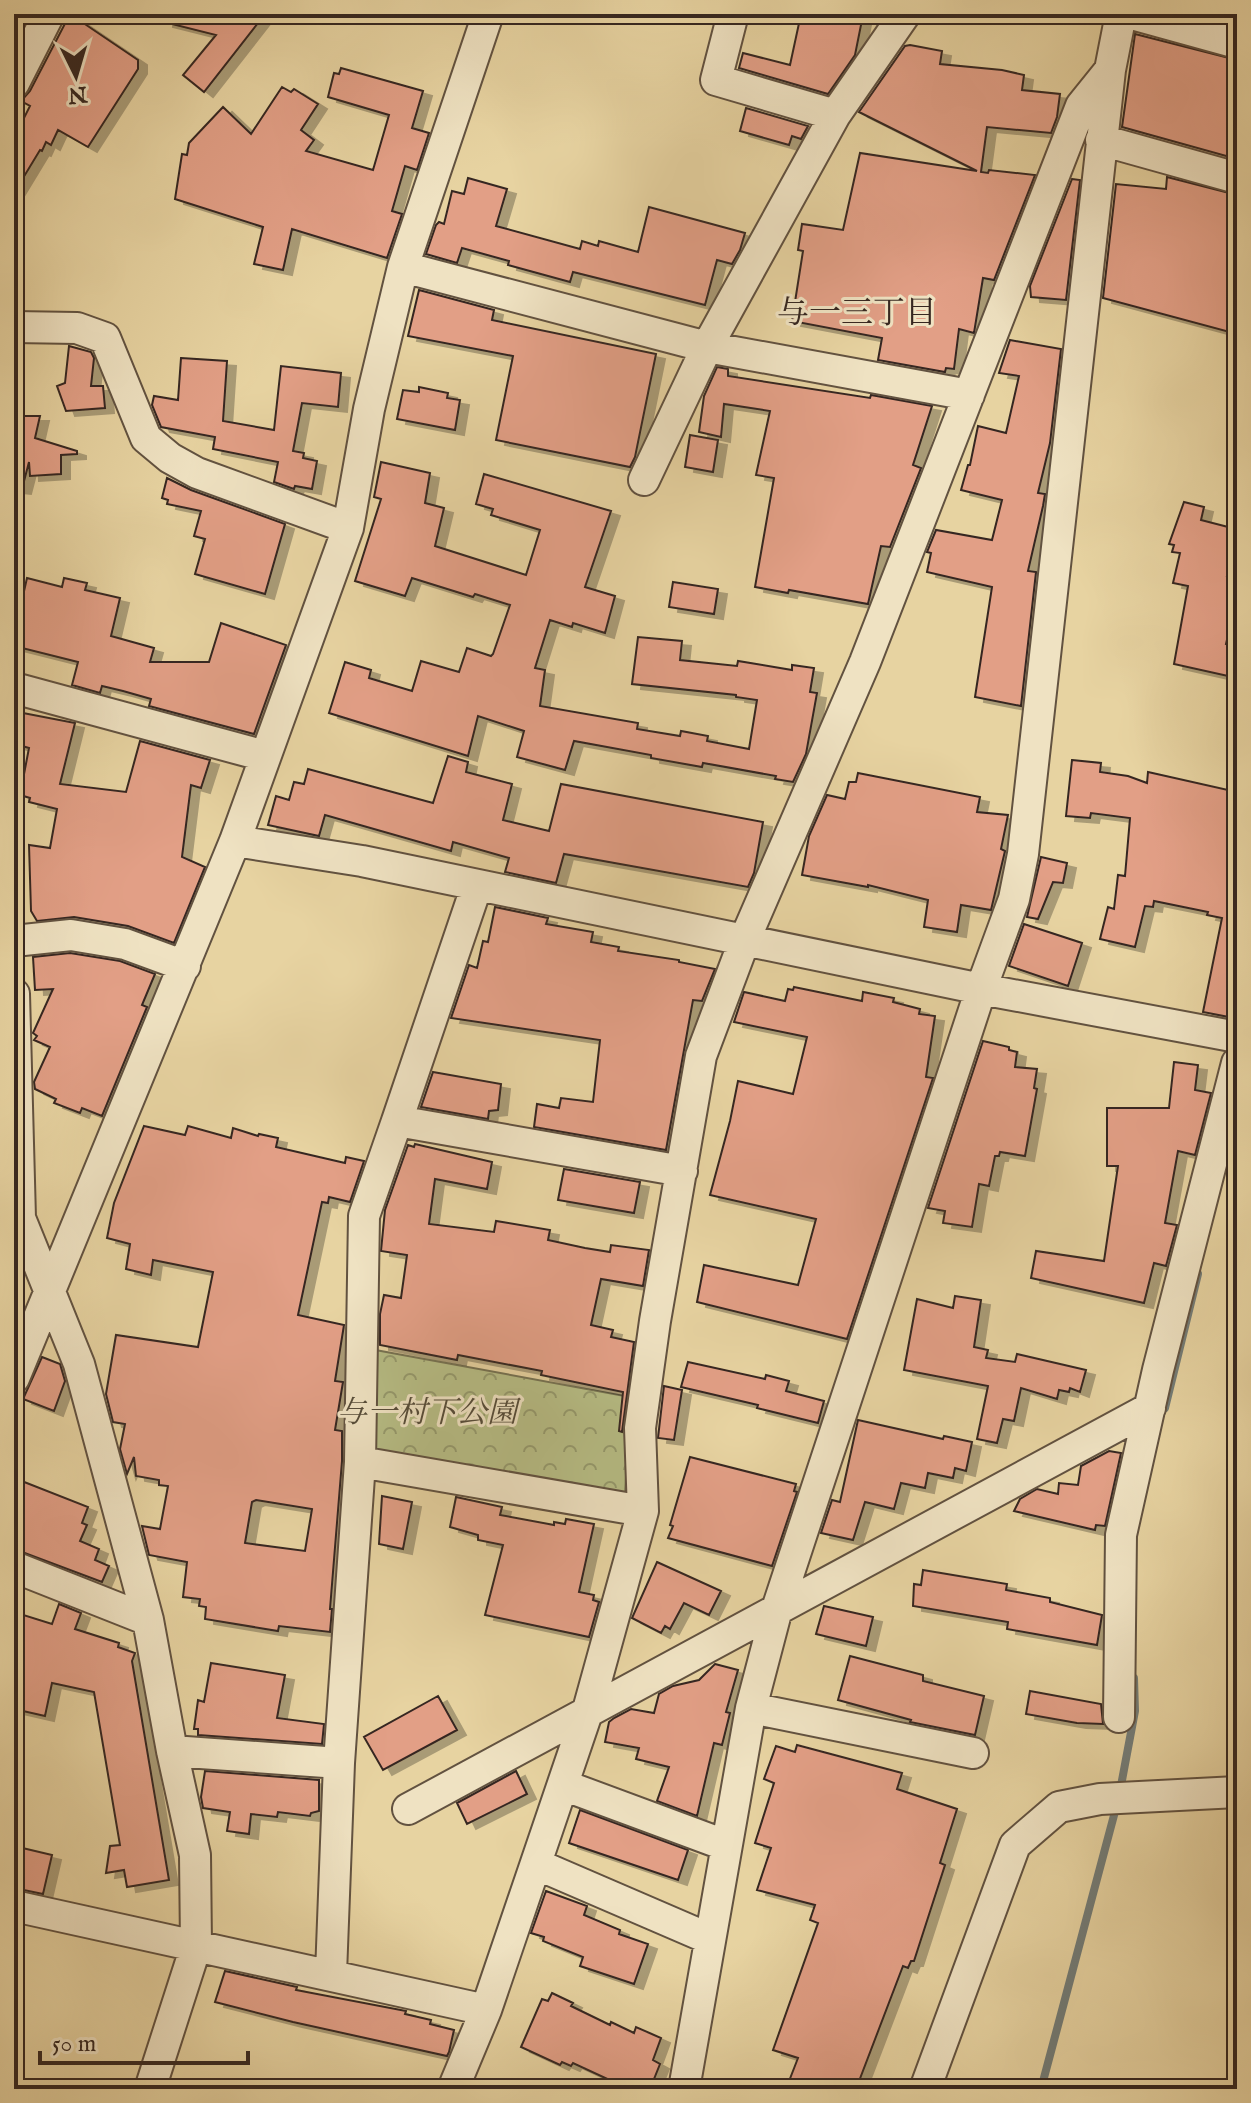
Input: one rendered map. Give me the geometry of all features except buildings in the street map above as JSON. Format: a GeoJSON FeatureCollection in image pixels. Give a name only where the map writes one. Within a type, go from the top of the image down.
{"type":"FeatureCollection","features":[{"type":"Feature","properties":{"kind":"street"},"geometry":{"type":"LineString","coordinates":[[14,83],[49,14]]}},
{"type":"Feature","properties":{"kind":"street"},"geometry":{"type":"LineString","coordinates":[[14,1378],[235,841],[348,528],[369,409],[403,267],[488,14]]}},
{"type":"Feature","properties":{"kind":"street"},"geometry":{"type":"LineString","coordinates":[[733,14],[716,80],[835,115]]}},
{"type":"Feature","properties":{"kind":"street"},"geometry":{"type":"LineString","coordinates":[[644,480],[707,347],[835,115],[905,14]]}},
{"type":"Feature","properties":{"kind":"street"},"geometry":{"type":"LineString","coordinates":[[684,2089],[751,1708],[777,1609],[981,989],[1014,899],[1023,854],[1101,140],[1121,14]]}},
{"type":"Feature","properties":{"kind":"street"},"geometry":{"type":"LineString","coordinates":[[1132,14],[1237,43]]}},
{"type":"Feature","properties":{"kind":"street"},"geometry":{"type":"LineString","coordinates":[[453,2089],[486,2010],[588,1710],[643,1511],[640,1428],[655,1321],[701,1056],[745,939],[865,662],[1081,106],[1110,70]]}},
{"type":"Feature","properties":{"kind":"street"},"geometry":{"type":"LineString","coordinates":[[1101,140],[1237,178]]}},
{"type":"Feature","properties":{"kind":"street"},"geometry":{"type":"LineString","coordinates":[[403,267],[707,347],[969,395]]}},
{"type":"Feature","properties":{"kind":"street"},"geometry":{"type":"LineString","coordinates":[[14,327],[77,328],[105,338],[146,438],[170,458],[197,473],[348,528]]}},
{"type":"Feature","properties":{"kind":"street"},"geometry":{"type":"LineString","coordinates":[[14,688],[265,756]]}},
{"type":"Feature","properties":{"kind":"street"},"geometry":{"type":"LineString","coordinates":[[235,841],[362,861],[981,989],[1237,1037]]}},
{"type":"Feature","properties":{"kind":"street"},"geometry":{"type":"LineString","coordinates":[[331,1974],[339,1763],[360,1462],[364,1216],[477,885]]}},
{"type":"Feature","properties":{"kind":"street"},"geometry":{"type":"LineString","coordinates":[[14,941],[71,935],[125,944],[185,966]]}},
{"type":"Feature","properties":{"kind":"street"},"geometry":{"type":"LineString","coordinates":[[14,994],[20,1218],[79,1364],[148,1620],[195,1855],[196,1946],[150,2089]]}},
{"type":"Feature","properties":{"kind":"street"},"geometry":{"type":"LineString","coordinates":[[1119,1717],[1121,1535],[1237,1063]]}},
{"type":"Feature","properties":{"kind":"street"},"geometry":{"type":"LineString","coordinates":[[397,1121],[682,1171]]}},
{"type":"Feature","properties":{"kind":"street"},"geometry":{"type":"LineString","coordinates":[[408,1809],[1150,1408]]}},
{"type":"Feature","properties":{"kind":"street"},"geometry":{"type":"LineString","coordinates":[[360,1462],[643,1511]]}},
{"type":"Feature","properties":{"kind":"street"},"geometry":{"type":"LineString","coordinates":[[14,1567],[148,1620]]}},
{"type":"Feature","properties":{"kind":"street"},"geometry":{"type":"LineString","coordinates":[[751,1708],[973,1753]]}},
{"type":"Feature","properties":{"kind":"street"},"geometry":{"type":"LineString","coordinates":[[172,1751],[339,1763]]}},
{"type":"Feature","properties":{"kind":"street"},"geometry":{"type":"LineString","coordinates":[[563,1785],[725,1845]]}},
{"type":"Feature","properties":{"kind":"street"},"geometry":{"type":"LineString","coordinates":[[925,2089],[1015,1845],[1059,1807],[1100,1799],[1237,1792]]}},
{"type":"Feature","properties":{"kind":"street"},"geometry":{"type":"LineString","coordinates":[[536,1864],[710,1939]]}},
{"type":"Feature","properties":{"kind":"street"},"geometry":{"type":"LineString","coordinates":[[14,1906],[486,2010]]}},
{"type":"Feature","properties":{"kind":"green space","name":"与一村下公園"},"geometry":{"type":"Polygon","coordinates":[[[370,1349],[630,1397],[625,1496],[369,1454],[370,1349]]]}},
{"type":"Feature","properties":{"kind":"waterway"},"geometry":{"type":"LineString","coordinates":[[1165,1408],[1198,1274]]}},
{"type":"Feature","properties":{"kind":"waterway"},"geometry":{"type":"LineString","coordinates":[[1120,1791],[1135,1711],[1134,1678]]}},
{"type":"Feature","properties":{"kind":"waterway"},"geometry":{"type":"LineString","coordinates":[[1041,2089],[1117,1804]]}},
{"type":"Feature","properties":{"kind":"district","name":"与一三丁目"},"geometry":{"type":"Point","coordinates":[857,312]}}]}
